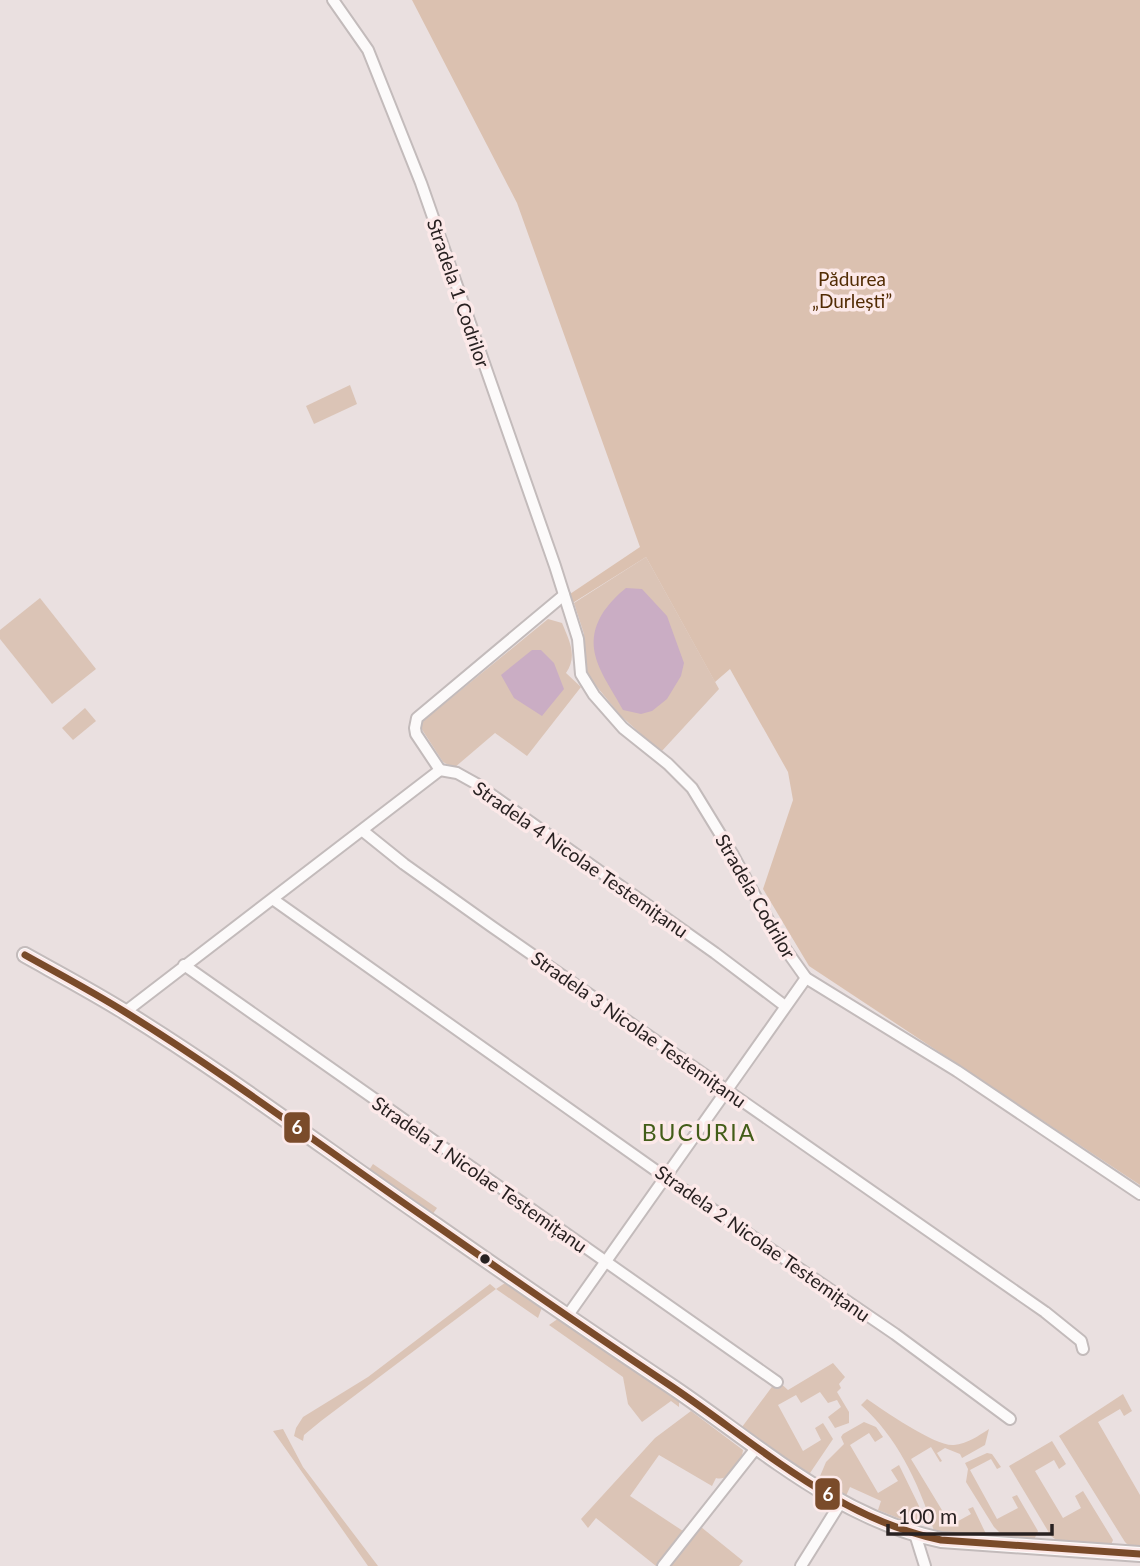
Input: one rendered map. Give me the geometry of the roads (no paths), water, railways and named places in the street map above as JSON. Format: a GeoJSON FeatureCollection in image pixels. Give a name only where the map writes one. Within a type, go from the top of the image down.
{"type":"FeatureCollection","features":[{"type":"Feature","properties":{"kind":"street","name":"Stradela 1 Codrilor"},"geometry":{"type":"LineString","coordinates":[[333,0],[368,50],[421,183],[564,595]]}},
{"type":"Feature","properties":{"kind":"street"},"geometry":{"type":"LineString","coordinates":[[125,1012],[440,770],[416,734],[417,718],[564,595]]}},
{"type":"Feature","properties":{"kind":"street","name":"Stradela Codrilor"},"geometry":{"type":"LineString","coordinates":[[564,595],[578,639],[581,674],[586,684],[623,728],[668,764],[692,788],[733,855],[779,940],[806,978],[957,1071],[1140,1194]]}},
{"type":"Feature","properties":{"kind":"street","name":"Stradela 4 Nicolae Testemițanu"},"geometry":{"type":"LineString","coordinates":[[440,770],[457,773],[475,783],[715,953],[785,1006]]}},
{"type":"Feature","properties":{"kind":"street","name":"Stradela 3 Nicolae Testemițanu"},"geometry":{"type":"LineString","coordinates":[[363,831],[480,918],[1045,1312],[1081,1341],[1083,1349]]}},
{"type":"Feature","properties":{"kind":"street","name":"Stradela 2 Nicolae Testemițanu"},"geometry":{"type":"LineString","coordinates":[[274,900],[665,1177],[895,1334],[1010,1419]]}},
{"type":"Feature","properties":{"kind":"street"},"geometry":{"type":"LineString","coordinates":[[25,955],[125,1012],[216,1072],[708,1411],[809,1485],[915,1534],[941,1540],[1140,1554]]}},
{"type":"Feature","properties":{"kind":"street","name":"Stradela 1 Nicolae Testemițanu"},"geometry":{"type":"LineString","coordinates":[[184,965],[777,1382]]}},
{"type":"Feature","properties":{"kind":"street"},"geometry":{"type":"LineString","coordinates":[[568,1315],[806,978]]}},
{"type":"Feature","properties":{"kind":"street"},"geometry":{"type":"LineString","coordinates":[[663,1566],[757,1447]]}},
{"type":"Feature","properties":{"kind":"street"},"geometry":{"type":"LineString","coordinates":[[801,1566],[841,1502]]}},
{"type":"Feature","properties":{"kind":"street"},"geometry":{"type":"LineString","coordinates":[[915,1534],[925,1566]]}},
{"type":"Feature","properties":{"kind":"district","name":"BUCURIA"},"geometry":{"type":"Point","coordinates":[699,1132]}},
{"type":"Feature","properties":{"kind":"park label","name":"Pădurea „Durlești”"},"geometry":{"type":"Point","coordinates":[852,289]}}]}
